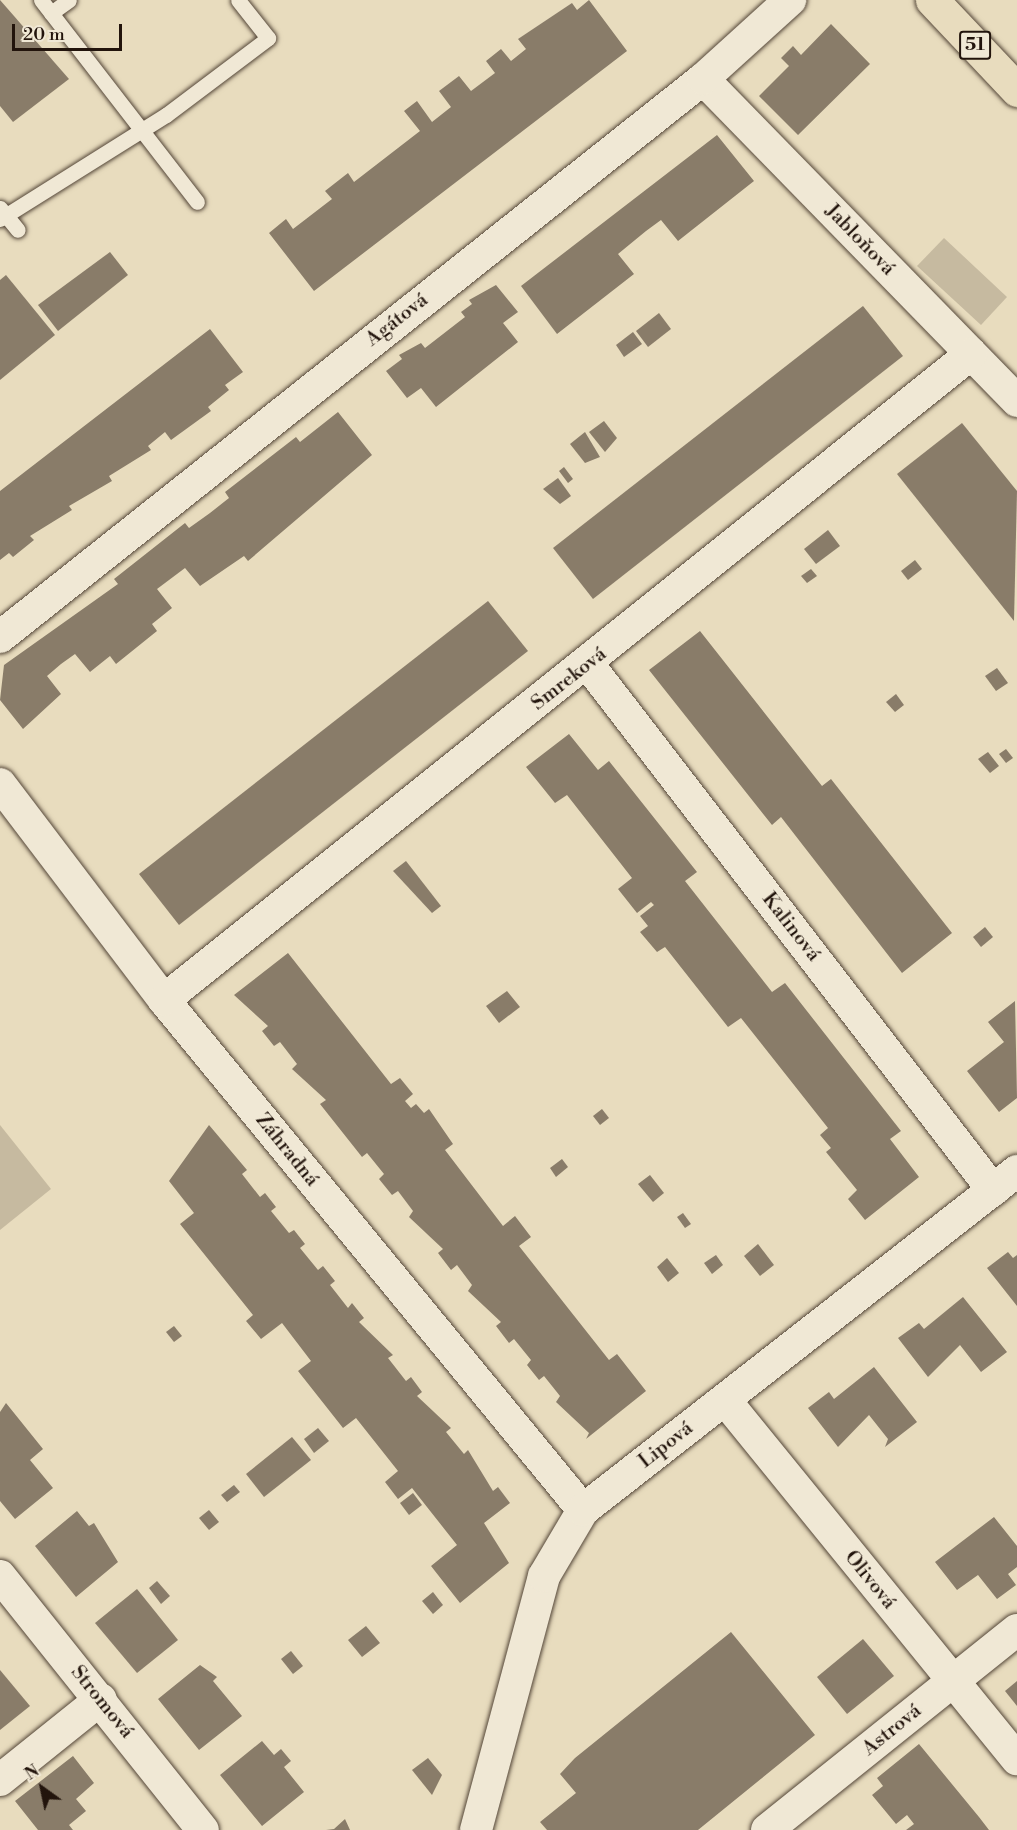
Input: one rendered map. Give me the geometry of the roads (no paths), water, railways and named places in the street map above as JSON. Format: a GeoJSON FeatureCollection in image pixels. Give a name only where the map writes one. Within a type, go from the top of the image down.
{"type":"FeatureCollection","features":[{"type":"Feature","properties":{"kind":"main road","name":"51"},"geometry":{"type":"LineString","coordinates":[[932,0],[1017,90]]}},
{"type":"Feature","properties":{"kind":"street","name":"Agátová"},"geometry":{"type":"LineString","coordinates":[[0,637],[703,78],[790,0]]}},
{"type":"Feature","properties":{"kind":"street","name":"Jabloňová"},"geometry":{"type":"LineString","coordinates":[[703,78],[1017,401]]}},
{"type":"Feature","properties":{"kind":"street","name":"Smreková"},"geometry":{"type":"LineString","coordinates":[[164,1000],[588,664],[970,354]]}},
{"type":"Feature","properties":{"kind":"street","name":"Kalinová"},"geometry":{"type":"LineString","coordinates":[[588,664],[1005,1181]]}},
{"type":"Feature","properties":{"kind":"street","name":"Záhradná"},"geometry":{"type":"LineString","coordinates":[[0,784],[164,1000],[583,1510]]}},
{"type":"Feature","properties":{"kind":"street","name":"Lipová"},"geometry":{"type":"LineString","coordinates":[[476,1830],[544,1576],[583,1510],[1005,1181]]}},
{"type":"Feature","properties":{"kind":"street","name":"Olivová"},"geometry":{"type":"LineString","coordinates":[[725,1400],[952,1683],[1017,1759]]}},
{"type":"Feature","properties":{"kind":"street","name":"Stromová"},"geometry":{"type":"LineString","coordinates":[[0,1576],[101,1699],[203,1830]]}},
{"type":"Feature","properties":{"kind":"street","name":"Astrová"},"geometry":{"type":"LineString","coordinates":[[767,1830],[1017,1630]]}},
{"type":"Feature","properties":{"kind":"street"},"geometry":{"type":"LineString","coordinates":[[0,1780],[101,1699]]}},
{"type":"Feature","properties":{"kind":"lane"},"geometry":{"type":"LineString","coordinates":[[41,0],[198,201]]}},
{"type":"Feature","properties":{"kind":"lane"},"geometry":{"type":"LineString","coordinates":[[51,13],[69,0]]}},
{"type":"Feature","properties":{"kind":"lane"},"geometry":{"type":"LineString","coordinates":[[18,230],[2,214],[142,130],[268,38],[238,0]]}}]}
